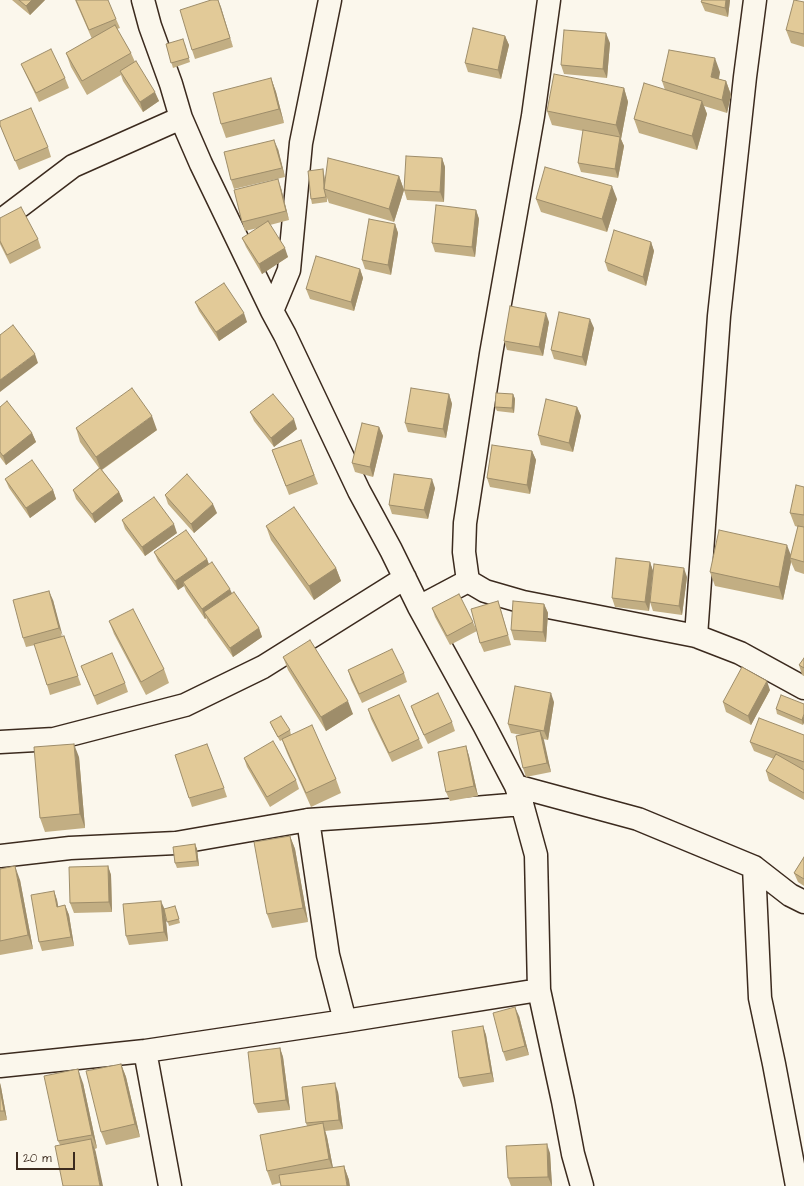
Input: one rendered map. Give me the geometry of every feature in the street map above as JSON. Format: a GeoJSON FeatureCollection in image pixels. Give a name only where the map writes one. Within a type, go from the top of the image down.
{"type":"FeatureCollection","features":[{"type":"Feature","properties":{"kind":"street"},"geometry":{"type":"LineString","coordinates":[[143,0],[150,26],[171,84],[181,118],[201,164],[360,491],[392,550],[418,607],[484,725],[519,795],[536,855],[539,990],[573,1154],[582,1186]]}},
{"type":"Feature","properties":{"kind":"street"},"geometry":{"type":"LineString","coordinates":[[272,311],[289,270],[301,143],[330,0]]}},
{"type":"Feature","properties":{"kind":"street"},"geometry":{"type":"LineString","coordinates":[[468,581],[464,552],[465,523],[491,354],[533,116],[549,0]]}},
{"type":"Feature","properties":{"kind":"street"},"geometry":{"type":"LineString","coordinates":[[696,636],[719,316],[744,85],[755,0]]}},
{"type":"Feature","properties":{"kind":"street"},"geometry":{"type":"LineString","coordinates":[[3,219],[73,166],[181,118]]}},
{"type":"Feature","properties":{"kind":"street"},"geometry":{"type":"LineString","coordinates":[[0,742],[54,739],[185,705],[263,667],[405,578]]}},
{"type":"Feature","properties":{"kind":"street"},"geometry":{"type":"LineString","coordinates":[[418,607],[468,581]]}},
{"type":"Feature","properties":{"kind":"street"},"geometry":{"type":"LineString","coordinates":[[468,581],[485,591],[523,602],[696,636],[740,653],[804,688]]}},
{"type":"Feature","properties":{"kind":"street"},"geometry":{"type":"LineString","coordinates":[[0,856],[70,848],[176,843],[308,820],[418,813],[519,795],[638,819],[754,867],[790,895],[804,902]]}},
{"type":"Feature","properties":{"kind":"street"},"geometry":{"type":"LineString","coordinates":[[308,820],[328,955],[345,1021]]}},
{"type":"Feature","properties":{"kind":"street"},"geometry":{"type":"LineString","coordinates":[[754,867],[760,998],[797,1186]]}},
{"type":"Feature","properties":{"kind":"street"},"geometry":{"type":"LineString","coordinates":[[0,1066],[145,1051],[539,990]]}},
{"type":"Feature","properties":{"kind":"street"},"geometry":{"type":"LineString","coordinates":[[145,1051],[170,1186]]}},
{"type":"Feature","properties":{"kind":"building"},"geometry":{"type":"Polygon","coordinates":[[[19,0],[32,0],[26,6],[19,0]]]}},
{"type":"Feature","properties":{"kind":"building"},"geometry":{"type":"Polygon","coordinates":[[[76,0],[108,0],[116,19],[89,30],[76,0]]]}},
{"type":"Feature","properties":{"kind":"building"},"geometry":{"type":"Polygon","coordinates":[[[211,0],[218,0],[230,38],[192,50],[180,10],[211,0]]]}},
{"type":"Feature","properties":{"kind":"building"},"geometry":{"type":"Polygon","coordinates":[[[702,0],[726,0],[725,8],[701,2],[702,0]]]}},
{"type":"Feature","properties":{"kind":"building"},"geometry":{"type":"Polygon","coordinates":[[[794,0],[804,2],[804,34],[786,30],[794,0]]]}},
{"type":"Feature","properties":{"kind":"building"},"geometry":{"type":"Polygon","coordinates":[[[115,25],[131,53],[82,81],[66,53],[115,25]]]}},
{"type":"Feature","properties":{"kind":"building"},"geometry":{"type":"Polygon","coordinates":[[[473,28],[505,36],[498,70],[465,63],[473,28]]]}},
{"type":"Feature","properties":{"kind":"building"},"geometry":{"type":"Polygon","coordinates":[[[564,30],[606,33],[603,69],[561,65],[564,30]]]}},
{"type":"Feature","properties":{"kind":"building"},"geometry":{"type":"Polygon","coordinates":[[[183,39],[189,58],[171,63],[166,44],[183,39]]]}},
{"type":"Feature","properties":{"kind":"building"},"geometry":{"type":"Polygon","coordinates":[[[51,49],[65,78],[36,93],[21,64],[51,49]]]}},
{"type":"Feature","properties":{"kind":"building"},"geometry":{"type":"Polygon","coordinates":[[[669,50],[715,58],[711,77],[726,81],[722,100],[662,81],[669,50]]]}},
{"type":"Feature","properties":{"kind":"building"},"geometry":{"type":"Polygon","coordinates":[[[136,61],[155,92],[140,102],[120,71],[136,61]]]}},
{"type":"Feature","properties":{"kind":"building"},"geometry":{"type":"Polygon","coordinates":[[[554,74],[624,88],[616,125],[547,111],[554,74]]]}},
{"type":"Feature","properties":{"kind":"building"},"geometry":{"type":"Polygon","coordinates":[[[271,78],[279,109],[221,124],[213,93],[271,78]]]}},
{"type":"Feature","properties":{"kind":"building"},"geometry":{"type":"Polygon","coordinates":[[[644,83],[702,101],[692,136],[634,119],[644,83]]]}},
{"type":"Feature","properties":{"kind":"building"},"geometry":{"type":"Polygon","coordinates":[[[31,108],[48,147],[15,161],[0,125],[0,121],[31,108]]]}},
{"type":"Feature","properties":{"kind":"building"},"geometry":{"type":"Polygon","coordinates":[[[583,130],[620,137],[615,169],[578,163],[583,130]]]}},
{"type":"Feature","properties":{"kind":"building"},"geometry":{"type":"Polygon","coordinates":[[[274,140],[282,168],[231,180],[224,152],[274,140]]]}},
{"type":"Feature","properties":{"kind":"building"},"geometry":{"type":"Polygon","coordinates":[[[406,156],[442,158],[440,192],[404,190],[406,156]]]}},
{"type":"Feature","properties":{"kind":"building"},"geometry":{"type":"Polygon","coordinates":[[[328,158],[399,176],[389,209],[324,189],[328,158]]]}},
{"type":"Feature","properties":{"kind":"building"},"geometry":{"type":"Polygon","coordinates":[[[545,167],[612,186],[602,219],[536,199],[545,167]]]}},
{"type":"Feature","properties":{"kind":"building"},"geometry":{"type":"Polygon","coordinates":[[[323,169],[326,197],[311,199],[308,171],[323,169]]]}},
{"type":"Feature","properties":{"kind":"building"},"geometry":{"type":"Polygon","coordinates":[[[278,179],[286,211],[242,222],[234,190],[278,179]]]}},
{"type":"Feature","properties":{"kind":"building"},"geometry":{"type":"Polygon","coordinates":[[[436,205],[476,210],[472,247],[432,243],[436,205]]]}},
{"type":"Feature","properties":{"kind":"building"},"geometry":{"type":"Polygon","coordinates":[[[21,207],[38,239],[7,255],[0,241],[0,218],[21,207]]]}},
{"type":"Feature","properties":{"kind":"building"},"geometry":{"type":"Polygon","coordinates":[[[369,219],[395,224],[388,265],[362,260],[369,219]]]}},
{"type":"Feature","properties":{"kind":"building"},"geometry":{"type":"Polygon","coordinates":[[[268,221],[285,248],[259,264],[242,238],[268,221]]]}},
{"type":"Feature","properties":{"kind":"building"},"geometry":{"type":"Polygon","coordinates":[[[614,230],[651,242],[643,277],[605,262],[614,230]]]}},
{"type":"Feature","properties":{"kind":"building"},"geometry":{"type":"Polygon","coordinates":[[[316,256],[360,269],[351,302],[306,289],[316,256]]]}},
{"type":"Feature","properties":{"kind":"building"},"geometry":{"type":"Polygon","coordinates":[[[224,283],[244,313],[216,332],[195,302],[224,283]]]}},
{"type":"Feature","properties":{"kind":"building"},"geometry":{"type":"Polygon","coordinates":[[[510,306],[546,313],[539,347],[504,341],[510,306]]]}},
{"type":"Feature","properties":{"kind":"building"},"geometry":{"type":"Polygon","coordinates":[[[559,312],[590,319],[582,357],[551,350],[559,312]]]}},
{"type":"Feature","properties":{"kind":"building"},"geometry":{"type":"Polygon","coordinates":[[[13,325],[35,354],[0,380],[0,335],[13,325]]]}},
{"type":"Feature","properties":{"kind":"building"},"geometry":{"type":"Polygon","coordinates":[[[132,388],[152,416],[96,457],[76,428],[132,388]]]}},
{"type":"Feature","properties":{"kind":"building"},"geometry":{"type":"Polygon","coordinates":[[[411,388],[449,394],[443,429],[405,423],[411,388]]]}},
{"type":"Feature","properties":{"kind":"building"},"geometry":{"type":"Polygon","coordinates":[[[496,393],[513,394],[512,408],[495,407],[496,393]]]}},
{"type":"Feature","properties":{"kind":"building"},"geometry":{"type":"Polygon","coordinates":[[[273,394],[294,419],[271,438],[250,412],[273,394]]]}},
{"type":"Feature","properties":{"kind":"building"},"geometry":{"type":"Polygon","coordinates":[[[546,399],[577,407],[569,443],[538,435],[546,399]]]}},
{"type":"Feature","properties":{"kind":"building"},"geometry":{"type":"Polygon","coordinates":[[[7,401],[32,433],[3,456],[0,452],[0,407],[7,401]]]}},
{"type":"Feature","properties":{"kind":"building"},"geometry":{"type":"Polygon","coordinates":[[[362,423],[379,427],[370,467],[352,463],[362,423]]]}},
{"type":"Feature","properties":{"kind":"building"},"geometry":{"type":"Polygon","coordinates":[[[301,440],[314,475],[286,486],[272,450],[301,440]]]}},
{"type":"Feature","properties":{"kind":"building"},"geometry":{"type":"Polygon","coordinates":[[[492,445],[532,451],[527,485],[487,478],[492,445]]]}},
{"type":"Feature","properties":{"kind":"building"},"geometry":{"type":"Polygon","coordinates":[[[32,460],[53,490],[26,508],[5,479],[32,460]]]}},
{"type":"Feature","properties":{"kind":"building"},"geometry":{"type":"Polygon","coordinates":[[[100,468],[119,492],[92,514],[73,490],[100,468]]]}},
{"type":"Feature","properties":{"kind":"building"},"geometry":{"type":"Polygon","coordinates":[[[187,474],[213,504],[191,524],[165,495],[187,474]]]}},
{"type":"Feature","properties":{"kind":"building"},"geometry":{"type":"Polygon","coordinates":[[[394,474],[432,479],[424,510],[389,505],[394,474]]]}},
{"type":"Feature","properties":{"kind":"building"},"geometry":{"type":"Polygon","coordinates":[[[796,485],[804,487],[804,515],[790,513],[796,485]]]}},
{"type":"Feature","properties":{"kind":"building"},"geometry":{"type":"Polygon","coordinates":[[[154,497],[174,524],[142,547],[122,520],[154,497]]]}},
{"type":"Feature","properties":{"kind":"building"},"geometry":{"type":"Polygon","coordinates":[[[294,507],[336,568],[309,586],[266,526],[294,507]]]}},
{"type":"Feature","properties":{"kind":"building"},"geometry":{"type":"Polygon","coordinates":[[[798,526],[804,527],[804,562],[790,558],[798,526]]]}},
{"type":"Feature","properties":{"kind":"building"},"geometry":{"type":"Polygon","coordinates":[[[186,530],[207,559],[175,581],[154,552],[186,530]]]}},
{"type":"Feature","properties":{"kind":"building"},"geometry":{"type":"Polygon","coordinates":[[[719,530],[787,545],[779,587],[710,572],[719,530]]]}},
{"type":"Feature","properties":{"kind":"building"},"geometry":{"type":"Polygon","coordinates":[[[616,558],[650,562],[645,602],[612,598],[616,558]]]}},
{"type":"Feature","properties":{"kind":"building"},"geometry":{"type":"Polygon","coordinates":[[[212,562],[230,589],[202,609],[183,582],[212,562]]]}},
{"type":"Feature","properties":{"kind":"building"},"geometry":{"type":"Polygon","coordinates":[[[654,564],[684,568],[679,606],[650,602],[654,564]]]}},
{"type":"Feature","properties":{"kind":"building"},"geometry":{"type":"Polygon","coordinates":[[[49,591],[59,628],[23,638],[13,600],[49,591]]]}},
{"type":"Feature","properties":{"kind":"building"},"geometry":{"type":"Polygon","coordinates":[[[234,592],[259,628],[230,648],[204,612],[234,592]]]}},
{"type":"Feature","properties":{"kind":"building"},"geometry":{"type":"Polygon","coordinates":[[[459,594],[473,622],[447,636],[432,608],[459,594]]]}},
{"type":"Feature","properties":{"kind":"building"},"geometry":{"type":"Polygon","coordinates":[[[498,601],[508,635],[480,643],[471,609],[498,601]]]}},
{"type":"Feature","properties":{"kind":"building"},"geometry":{"type":"Polygon","coordinates":[[[513,601],[544,604],[543,632],[511,630],[513,601]]]}},
{"type":"Feature","properties":{"kind":"building"},"geometry":{"type":"Polygon","coordinates":[[[133,609],[164,669],[141,682],[109,621],[133,609]]]}},
{"type":"Feature","properties":{"kind":"building"},"geometry":{"type":"Polygon","coordinates":[[[64,636],[78,676],[47,685],[34,644],[64,636]]]}},
{"type":"Feature","properties":{"kind":"building"},"geometry":{"type":"Polygon","coordinates":[[[310,640],[348,701],[321,717],[283,657],[310,640]]]}},
{"type":"Feature","properties":{"kind":"building"},"geometry":{"type":"Polygon","coordinates":[[[392,649],[404,673],[359,694],[348,670],[392,649]]]}},
{"type":"Feature","properties":{"kind":"building"},"geometry":{"type":"Polygon","coordinates":[[[112,653],[125,683],[94,696],[81,666],[112,653]]]}},
{"type":"Feature","properties":{"kind":"building"},"geometry":{"type":"Polygon","coordinates":[[[804,658],[804,668],[799,665],[804,658]]]}},
{"type":"Feature","properties":{"kind":"building"},"geometry":{"type":"Polygon","coordinates":[[[742,667],[767,681],[748,716],[723,702],[742,667]]]}},
{"type":"Feature","properties":{"kind":"building"},"geometry":{"type":"Polygon","coordinates":[[[515,686],[551,693],[544,731],[508,724],[515,686]]]}},
{"type":"Feature","properties":{"kind":"building"},"geometry":{"type":"Polygon","coordinates":[[[438,693],[452,722],[424,735],[411,706],[438,693]]]}},
{"type":"Feature","properties":{"kind":"building"},"geometry":{"type":"Polygon","coordinates":[[[399,695],[419,739],[389,753],[368,709],[399,695]]]}},
{"type":"Feature","properties":{"kind":"building"},"geometry":{"type":"Polygon","coordinates":[[[781,695],[804,704],[804,714],[802,720],[776,709],[781,695]]]}},
{"type":"Feature","properties":{"kind":"building"},"geometry":{"type":"Polygon","coordinates":[[[281,716],[290,730],[278,737],[270,722],[281,716]]]}},
{"type":"Feature","properties":{"kind":"building"},"geometry":{"type":"Polygon","coordinates":[[[759,718],[804,735],[804,762],[750,742],[759,718]]]}},
{"type":"Feature","properties":{"kind":"building"},"geometry":{"type":"Polygon","coordinates":[[[312,725],[336,779],[306,793],[282,739],[312,725]]]}},
{"type":"Feature","properties":{"kind":"building"},"geometry":{"type":"Polygon","coordinates":[[[540,731],[547,763],[523,768],[516,736],[540,731]]]}},
{"type":"Feature","properties":{"kind":"building"},"geometry":{"type":"Polygon","coordinates":[[[273,741],[296,780],[267,797],[244,758],[273,741]]]}},
{"type":"Feature","properties":{"kind":"building"},"geometry":{"type":"Polygon","coordinates":[[[74,744],[80,814],[40,818],[34,747],[74,744]]]}},
{"type":"Feature","properties":{"kind":"building"},"geometry":{"type":"Polygon","coordinates":[[[207,744],[224,788],[189,798],[175,755],[207,744]]]}},
{"type":"Feature","properties":{"kind":"building"},"geometry":{"type":"Polygon","coordinates":[[[466,746],[474,786],[446,792],[438,752],[466,746]]]}},
{"type":"Feature","properties":{"kind":"building"},"geometry":{"type":"Polygon","coordinates":[[[776,754],[804,770],[804,793],[766,771],[776,754]]]}},
{"type":"Feature","properties":{"kind":"building"},"geometry":{"type":"Polygon","coordinates":[[[290,836],[303,908],[267,914],[254,842],[290,836]]]}},
{"type":"Feature","properties":{"kind":"building"},"geometry":{"type":"Polygon","coordinates":[[[195,844],[197,861],[175,863],[173,847],[195,844]]]}},
{"type":"Feature","properties":{"kind":"building"},"geometry":{"type":"Polygon","coordinates":[[[804,857],[804,879],[794,873],[804,857]]]}},
{"type":"Feature","properties":{"kind":"building"},"geometry":{"type":"Polygon","coordinates":[[[15,866],[28,935],[0,941],[0,869],[15,866]]]}},
{"type":"Feature","properties":{"kind":"building"},"geometry":{"type":"Polygon","coordinates":[[[108,866],[109,902],[70,903],[69,867],[108,866]]]}},
{"type":"Feature","properties":{"kind":"building"},"geometry":{"type":"Polygon","coordinates":[[[54,891],[57,907],[65,905],[71,937],[39,942],[31,895],[54,891]]]}},
{"type":"Feature","properties":{"kind":"building"},"geometry":{"type":"Polygon","coordinates":[[[161,901],[164,932],[126,936],[123,904],[161,901]]]}},
{"type":"Feature","properties":{"kind":"building"},"geometry":{"type":"Polygon","coordinates":[[[175,906],[179,919],[167,922],[164,909],[175,906]]]}},
{"type":"Feature","properties":{"kind":"building"},"geometry":{"type":"Polygon","coordinates":[[[515,1007],[525,1046],[503,1052],[493,1013],[515,1007]]]}},
{"type":"Feature","properties":{"kind":"building"},"geometry":{"type":"Polygon","coordinates":[[[483,1026],[491,1073],[459,1078],[452,1031],[483,1026]]]}},
{"type":"Feature","properties":{"kind":"building"},"geometry":{"type":"Polygon","coordinates":[[[280,1048],[286,1100],[254,1104],[248,1052],[280,1048]]]}},
{"type":"Feature","properties":{"kind":"building"},"geometry":{"type":"Polygon","coordinates":[[[121,1064],[135,1124],[101,1132],[86,1071],[121,1064]]]}},
{"type":"Feature","properties":{"kind":"building"},"geometry":{"type":"Polygon","coordinates":[[[78,1069],[92,1135],[58,1141],[44,1076],[78,1069]]]}},
{"type":"Feature","properties":{"kind":"building"},"geometry":{"type":"Polygon","coordinates":[[[335,1083],[339,1120],[306,1123],[302,1087],[335,1083]]]}},
{"type":"Feature","properties":{"kind":"building"},"geometry":{"type":"Polygon","coordinates":[[[0,1089],[4,1111],[0,1111],[0,1089]]]}},
{"type":"Feature","properties":{"kind":"building"},"geometry":{"type":"Polygon","coordinates":[[[323,1123],[329,1159],[267,1171],[260,1135],[323,1123]]]}},
{"type":"Feature","properties":{"kind":"building"},"geometry":{"type":"Polygon","coordinates":[[[91,1139],[100,1186],[63,1186],[55,1146],[91,1139]]]}},
{"type":"Feature","properties":{"kind":"building"},"geometry":{"type":"Polygon","coordinates":[[[547,1144],[548,1177],[508,1178],[506,1146],[547,1144]]]}},
{"type":"Feature","properties":{"kind":"building"},"geometry":{"type":"Polygon","coordinates":[[[344,1166],[347,1186],[281,1186],[279,1175],[344,1166]]]}}]}
